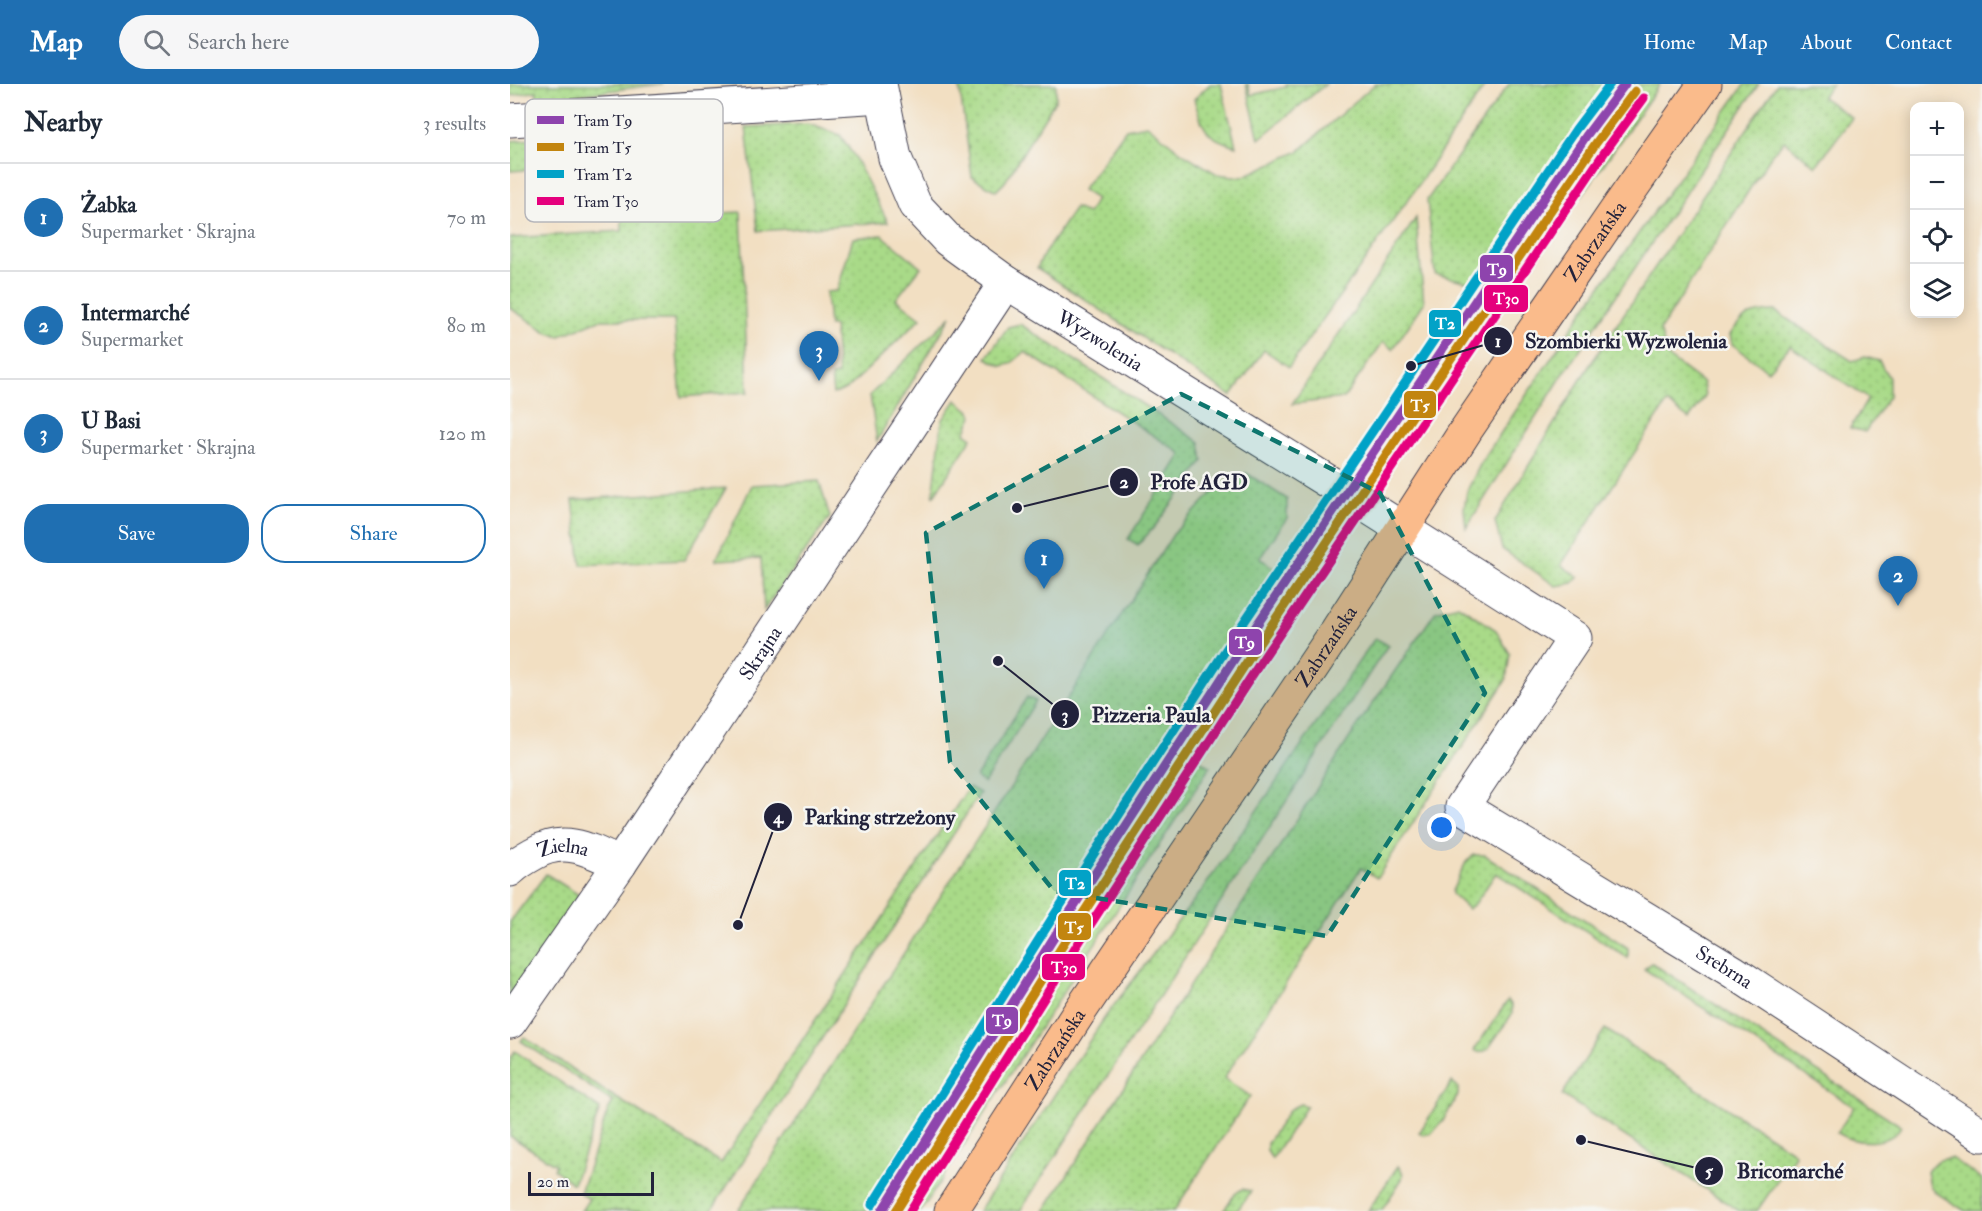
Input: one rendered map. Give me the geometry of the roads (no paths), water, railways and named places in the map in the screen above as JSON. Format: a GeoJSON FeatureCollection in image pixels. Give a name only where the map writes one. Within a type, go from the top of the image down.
{"type":"FeatureCollection","features":[{"type":"Feature","properties":{"kind":"main road","name":"Zabrzańska"},"geometry":{"type":"LineString","coordinates":[[951,1211],[1092,994],[1336,632],[1466,430],[1705,84]]}},
{"type":"Feature","properties":{"kind":"street","name":"Wyzwolenia"},"geometry":{"type":"LineString","coordinates":[[881,90],[896,158],[915,205],[948,240],[1006,282],[1575,638],[1462,807]]}},
{"type":"Feature","properties":{"kind":"street"},"geometry":{"type":"LineString","coordinates":[[723,103],[881,90]]}},
{"type":"Feature","properties":{"kind":"street"},"geometry":{"type":"LineString","coordinates":[[510,120],[525,119]]}},
{"type":"Feature","properties":{"kind":"street","name":"Skrajna"},"geometry":{"type":"LineString","coordinates":[[510,1022],[621,864],[1006,282]]}},
{"type":"Feature","properties":{"kind":"street","name":"Srebrna"},"geometry":{"type":"LineString","coordinates":[[1462,807],[1731,971],[1982,1135]]}},
{"type":"Feature","properties":{"kind":"street","name":"Zielna"},"geometry":{"type":"LineString","coordinates":[[510,870],[547,845],[580,846],[621,864]]}},
{"type":"Feature","properties":{"kind":"tram line","name":"T2"},"geometry":{"type":"LineString","coordinates":[[872,1205],[1053,917],[1234,637],[1576,129],[1610,84]]}},
{"type":"Feature","properties":{"kind":"tram line","name":"T9"},"geometry":{"type":"LineString","coordinates":[[882,1211],[1063,923],[1244,644],[1586,136],[1625,84]]}},
{"type":"Feature","properties":{"kind":"tram line","name":"T5"},"geometry":{"type":"LineString","coordinates":[[896,1211],[1073,929],[1254,651],[1596,143],[1635,91]]}},
{"type":"Feature","properties":{"kind":"tram line","name":"T30"},"geometry":{"type":"LineString","coordinates":[[910,1211],[1083,936],[1264,657],[1606,150],[1644,98]]}},
{"type":"Feature","properties":{"kind":"place","name":"Szombierki Wyzwolenia"},"geometry":{"type":"Point","coordinates":[1411,366]}},
{"type":"Feature","properties":{"kind":"place","name":"U Basi"},"geometry":{"type":"Point","coordinates":[819,381]}},
{"type":"Feature","properties":{"kind":"place","name":"Profe AGD"},"geometry":{"type":"Point","coordinates":[1017,508]}},
{"type":"Feature","properties":{"kind":"place","name":"Żabka"},"geometry":{"type":"Point","coordinates":[1044,589]}},
{"type":"Feature","properties":{"kind":"place","name":"Intermarché"},"geometry":{"type":"Point","coordinates":[1898,606]}},
{"type":"Feature","properties":{"kind":"place","name":"Pizzeria Paula"},"geometry":{"type":"Point","coordinates":[998,661]}},
{"type":"Feature","properties":{"kind":"place","name":"Parking strzeżony"},"geometry":{"type":"Point","coordinates":[738,925]}},
{"type":"Feature","properties":{"kind":"place","name":"Bricomarché"},"geometry":{"type":"Point","coordinates":[1581,1140]}}]}
